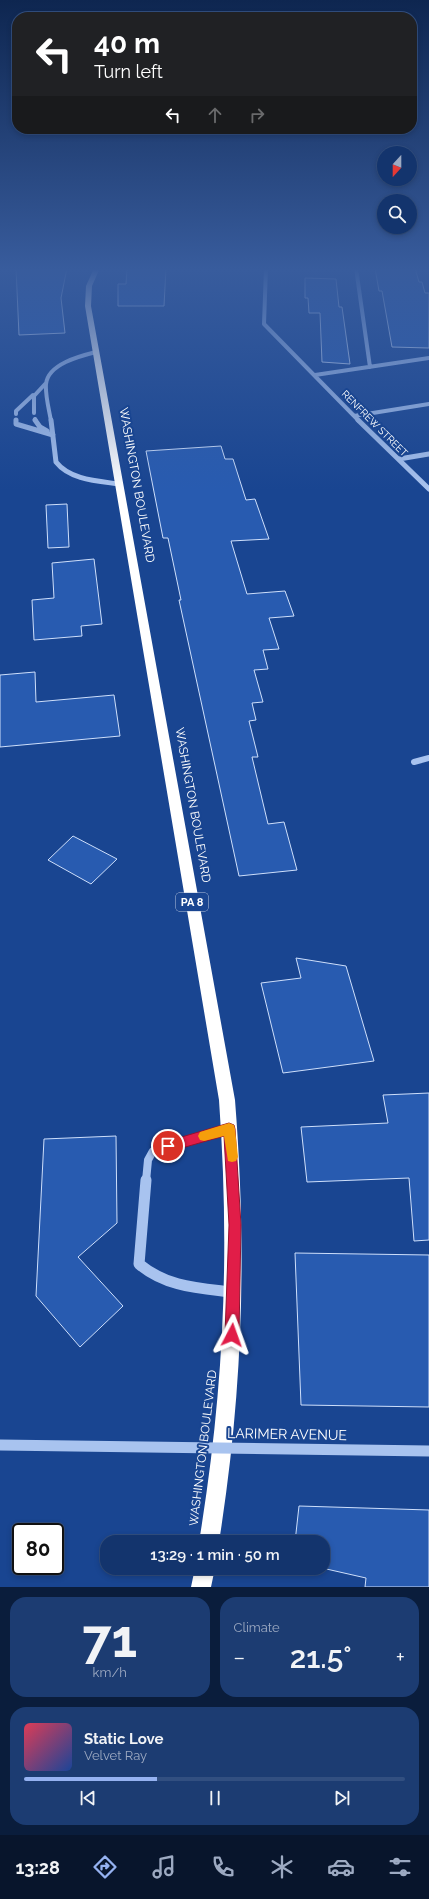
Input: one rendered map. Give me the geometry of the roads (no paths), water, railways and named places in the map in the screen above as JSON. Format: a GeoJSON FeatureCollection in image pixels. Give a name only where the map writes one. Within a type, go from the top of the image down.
{"type":"FeatureCollection","features":[{"type":"Feature","properties":{"kind":"highway","name":"WASHINGTON BOULEVARD"},"geometry":{"type":"LineString","coordinates":[[95,342],[227,1100],[235,1218],[234,1292],[228,1396],[216,1506],[210,1535]]}},
{"type":"Feature","properties":{"kind":"highway"},"geometry":{"type":"LineString","coordinates":[[201,1587],[204,1575]]}},
{"type":"Feature","properties":{"kind":"street","name":"RENFREW STREET"},"geometry":{"type":"LineString","coordinates":[[282,342],[354,416],[429,489]]}},
{"type":"Feature","properties":{"kind":"street"},"geometry":{"type":"LineString","coordinates":[[366,342],[370,367]]}},
{"type":"Feature","properties":{"kind":"street"},"geometry":{"type":"LineString","coordinates":[[96,352],[65,360],[49,375],[46,383],[56,462],[60,468],[70,474],[119,484]]}},
{"type":"Feature","properties":{"kind":"street"},"geometry":{"type":"LineString","coordinates":[[315,375],[429,358]]}},
{"type":"Feature","properties":{"kind":"street"},"geometry":{"type":"LineString","coordinates":[[16,414],[16,411],[21,404],[46,383]]}},
{"type":"Feature","properties":{"kind":"street"},"geometry":{"type":"LineString","coordinates":[[33,394],[32,400],[34,416],[40,427],[53,435]]}},
{"type":"Feature","properties":{"kind":"street"},"geometry":{"type":"LineString","coordinates":[[354,416],[429,404]]}},
{"type":"Feature","properties":{"kind":"street"},"geometry":{"type":"LineString","coordinates":[[16,420],[16,424],[28,429],[53,435]]}},
{"type":"Feature","properties":{"kind":"street"},"geometry":{"type":"LineString","coordinates":[[399,459],[429,454]]}},
{"type":"Feature","properties":{"kind":"street"},"geometry":{"type":"LineString","coordinates":[[414,762],[429,758]]}},
{"type":"Feature","properties":{"kind":"street"},"geometry":{"type":"LineString","coordinates":[[229,1129],[153,1151],[148,1160],[139,1264],[146,1271],[173,1284],[234,1292]]}},
{"type":"Feature","properties":{"kind":"street","name":"LARIMER AVENUE"},"geometry":{"type":"LineString","coordinates":[[0,1445],[429,1451]]}}]}
